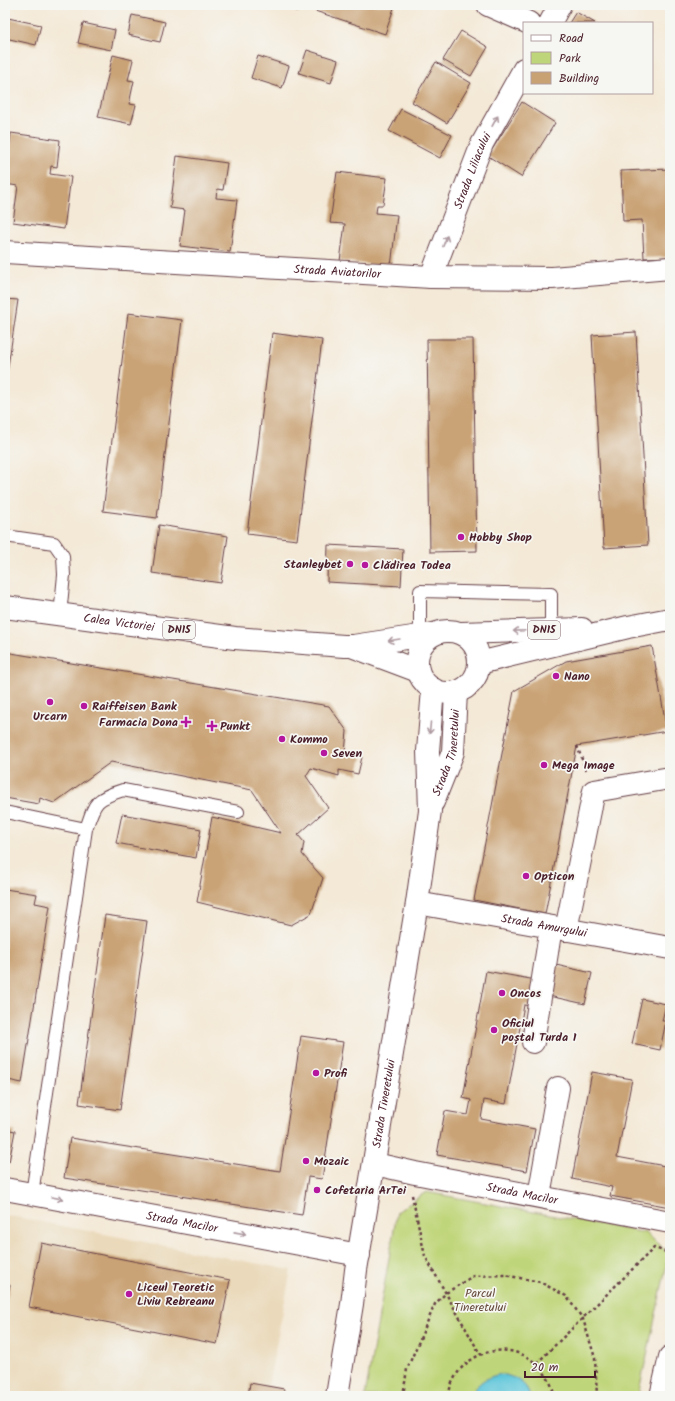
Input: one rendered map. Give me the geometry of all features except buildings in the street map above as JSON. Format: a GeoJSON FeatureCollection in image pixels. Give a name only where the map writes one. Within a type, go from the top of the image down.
{"type":"FeatureCollection","features":[{"type":"Feature","properties":{"kind":"street"},"geometry":{"type":"LineString","coordinates":[[488,5],[527,22]]}},
{"type":"Feature","properties":{"kind":"street"},"geometry":{"type":"LineString","coordinates":[[551,22],[560,5]]}},
{"type":"Feature","properties":{"kind":"street","name":"Strada Liliacului"},"geometry":{"type":"LineString","coordinates":[[431,277],[482,144],[523,71]]}},
{"type":"Feature","properties":{"kind":"street","name":"Strada Aviatorilor"},"geometry":{"type":"LineString","coordinates":[[5,252],[431,277],[552,278],[670,268]]}},
{"type":"Feature","properties":{"kind":"street","name":"Calea Victoriei"},"geometry":{"type":"LineString","coordinates":[[5,608],[235,638],[353,646],[426,635],[442,630],[452,630],[461,633],[628,628]]}},
{"type":"Feature","properties":{"kind":"street","name":"Calea Victoriei"},"geometry":{"type":"LineString","coordinates":[[479,663],[670,619]]}},
{"type":"Feature","properties":{"kind":"street"},"geometry":{"type":"LineString","coordinates":[[426,635],[416,660],[418,671],[426,685],[441,692],[448,693],[456,692],[465,688],[477,673],[479,663],[475,646],[469,638],[461,633]]}},
{"type":"Feature","properties":{"kind":"street","name":"Calea Victoriei"},"geometry":{"type":"LineString","coordinates":[[353,646],[418,671]]}},
{"type":"Feature","properties":{"kind":"street","name":"Strada Tineretului"},"geometry":{"type":"LineString","coordinates":[[337,1396],[356,1270],[375,1164],[417,903],[430,811],[428,751],[433,689]]}},
{"type":"Feature","properties":{"kind":"street","name":"Strada Tineretului"},"geometry":{"type":"LineString","coordinates":[[430,811],[453,752],[456,692]]}},
{"type":"Feature","properties":{"kind":"street"},"geometry":{"type":"LineString","coordinates":[[533,1042],[559,929],[594,791],[670,778]]}},
{"type":"Feature","properties":{"kind":"street","name":"Strada Amurgului"},"geometry":{"type":"LineString","coordinates":[[417,903],[670,948]]}},
{"type":"Feature","properties":{"kind":"street"},"geometry":{"type":"LineString","coordinates":[[539,1196],[558,1088]]}},
{"type":"Feature","properties":{"kind":"street","name":"Strada Macilor"},"geometry":{"type":"LineString","coordinates":[[375,1164],[670,1222]]}},
{"type":"Feature","properties":{"kind":"street","name":"Strada Macilor"},"geometry":{"type":"LineString","coordinates":[[5,1189],[359,1255]]}},
{"type":"Feature","properties":{"kind":"street"},"geometry":{"type":"LineString","coordinates":[[661,1396],[670,1357]]}},
{"type":"Feature","properties":{"kind":"lane"},"geometry":{"type":"LineString","coordinates":[[5,536],[54,543],[63,556],[64,575],[60,615]]}},
{"type":"Feature","properties":{"kind":"lane"},"geometry":{"type":"LineString","coordinates":[[426,635],[420,591],[551,594],[551,630]]}},
{"type":"Feature","properties":{"kind":"lane"},"geometry":{"type":"LineString","coordinates":[[32,1194],[86,829],[94,806],[105,796],[123,790],[238,812]]}},
{"type":"Feature","properties":{"kind":"lane"},"geometry":{"type":"LineString","coordinates":[[5,812],[86,829]]}},
{"type":"Feature","properties":{"kind":"path"},"geometry":{"type":"LineString","coordinates":[[415,1173],[412,1193],[425,1256],[480,1354]]}},
{"type":"Feature","properties":{"kind":"path"},"geometry":{"type":"LineString","coordinates":[[537,1363],[654,1248],[670,1253]]}},
{"type":"Feature","properties":{"kind":"path"},"geometry":{"type":"LineString","coordinates":[[403,1396],[407,1369],[435,1304],[446,1293],[473,1276],[505,1275],[540,1282],[566,1296],[583,1318],[595,1358],[596,1396]]}},
{"type":"Feature","properties":{"kind":"path"},"geometry":{"type":"LineString","coordinates":[[449,1396],[454,1377],[464,1364],[480,1354],[493,1350],[508,1350],[524,1355],[537,1363],[547,1376],[554,1396]]}},
{"type":"Feature","properties":{"kind":"shaded area"},"geometry":{"type":"Polygon","coordinates":[[[5,1215],[291,1270],[266,1396],[5,1396],[5,1215]]]}},
{"type":"Feature","properties":{"kind":"green space","name":"Parcul Tineretului"},"geometry":{"type":"Polygon","coordinates":[[[426,1192],[646,1233],[669,1254],[638,1396],[365,1396],[397,1212],[426,1192]]]}},
{"type":"Feature","properties":{"kind":"water"},"geometry":{"type":"Polygon","coordinates":[[[502,1374],[523,1384],[530,1396],[473,1396],[474,1391],[483,1380],[502,1374]]]}},
{"type":"Feature","properties":{"kind":"place","name":"Hobby Shop"},"geometry":{"type":"Point","coordinates":[461,537]}},
{"type":"Feature","properties":{"kind":"place","name":"Stanleybet"},"geometry":{"type":"Point","coordinates":[350,564]}},
{"type":"Feature","properties":{"kind":"place","name":"Clădirea Todea"},"geometry":{"type":"Point","coordinates":[365,565]}},
{"type":"Feature","properties":{"kind":"place","name":"Nano"},"geometry":{"type":"Point","coordinates":[556,676]}},
{"type":"Feature","properties":{"kind":"place","name":"Urcarn"},"geometry":{"type":"Point","coordinates":[50,702]}},
{"type":"Feature","properties":{"kind":"place","name":"Raiffeisen Bank"},"geometry":{"type":"Point","coordinates":[84,706]}},
{"type":"Feature","properties":{"kind":"place","name":"Farmacia Dona"},"geometry":{"type":"Point","coordinates":[186,722]}},
{"type":"Feature","properties":{"kind":"place","name":"Punkt"},"geometry":{"type":"Point","coordinates":[212,726]}},
{"type":"Feature","properties":{"kind":"place","name":"Kommo"},"geometry":{"type":"Point","coordinates":[282,739]}},
{"type":"Feature","properties":{"kind":"place","name":"Seven"},"geometry":{"type":"Point","coordinates":[324,753]}},
{"type":"Feature","properties":{"kind":"place","name":"Mega Image"},"geometry":{"type":"Point","coordinates":[544,765]}},
{"type":"Feature","properties":{"kind":"place","name":"Opticon"},"geometry":{"type":"Point","coordinates":[526,876]}},
{"type":"Feature","properties":{"kind":"place","name":"Oncos"},"geometry":{"type":"Point","coordinates":[502,993]}},
{"type":"Feature","properties":{"kind":"place","name":"Oficiul poștal Turda 1"},"geometry":{"type":"Point","coordinates":[494,1030]}},
{"type":"Feature","properties":{"kind":"place","name":"Profi"},"geometry":{"type":"Point","coordinates":[316,1073]}},
{"type":"Feature","properties":{"kind":"place","name":"Mozaic"},"geometry":{"type":"Point","coordinates":[306,1161]}},
{"type":"Feature","properties":{"kind":"place","name":"Cofetaria ArTei"},"geometry":{"type":"Point","coordinates":[317,1190]}},
{"type":"Feature","properties":{"kind":"place","name":"Liceul Teoretic Liviu Rebreanu"},"geometry":{"type":"Point","coordinates":[129,1294]}}]}
